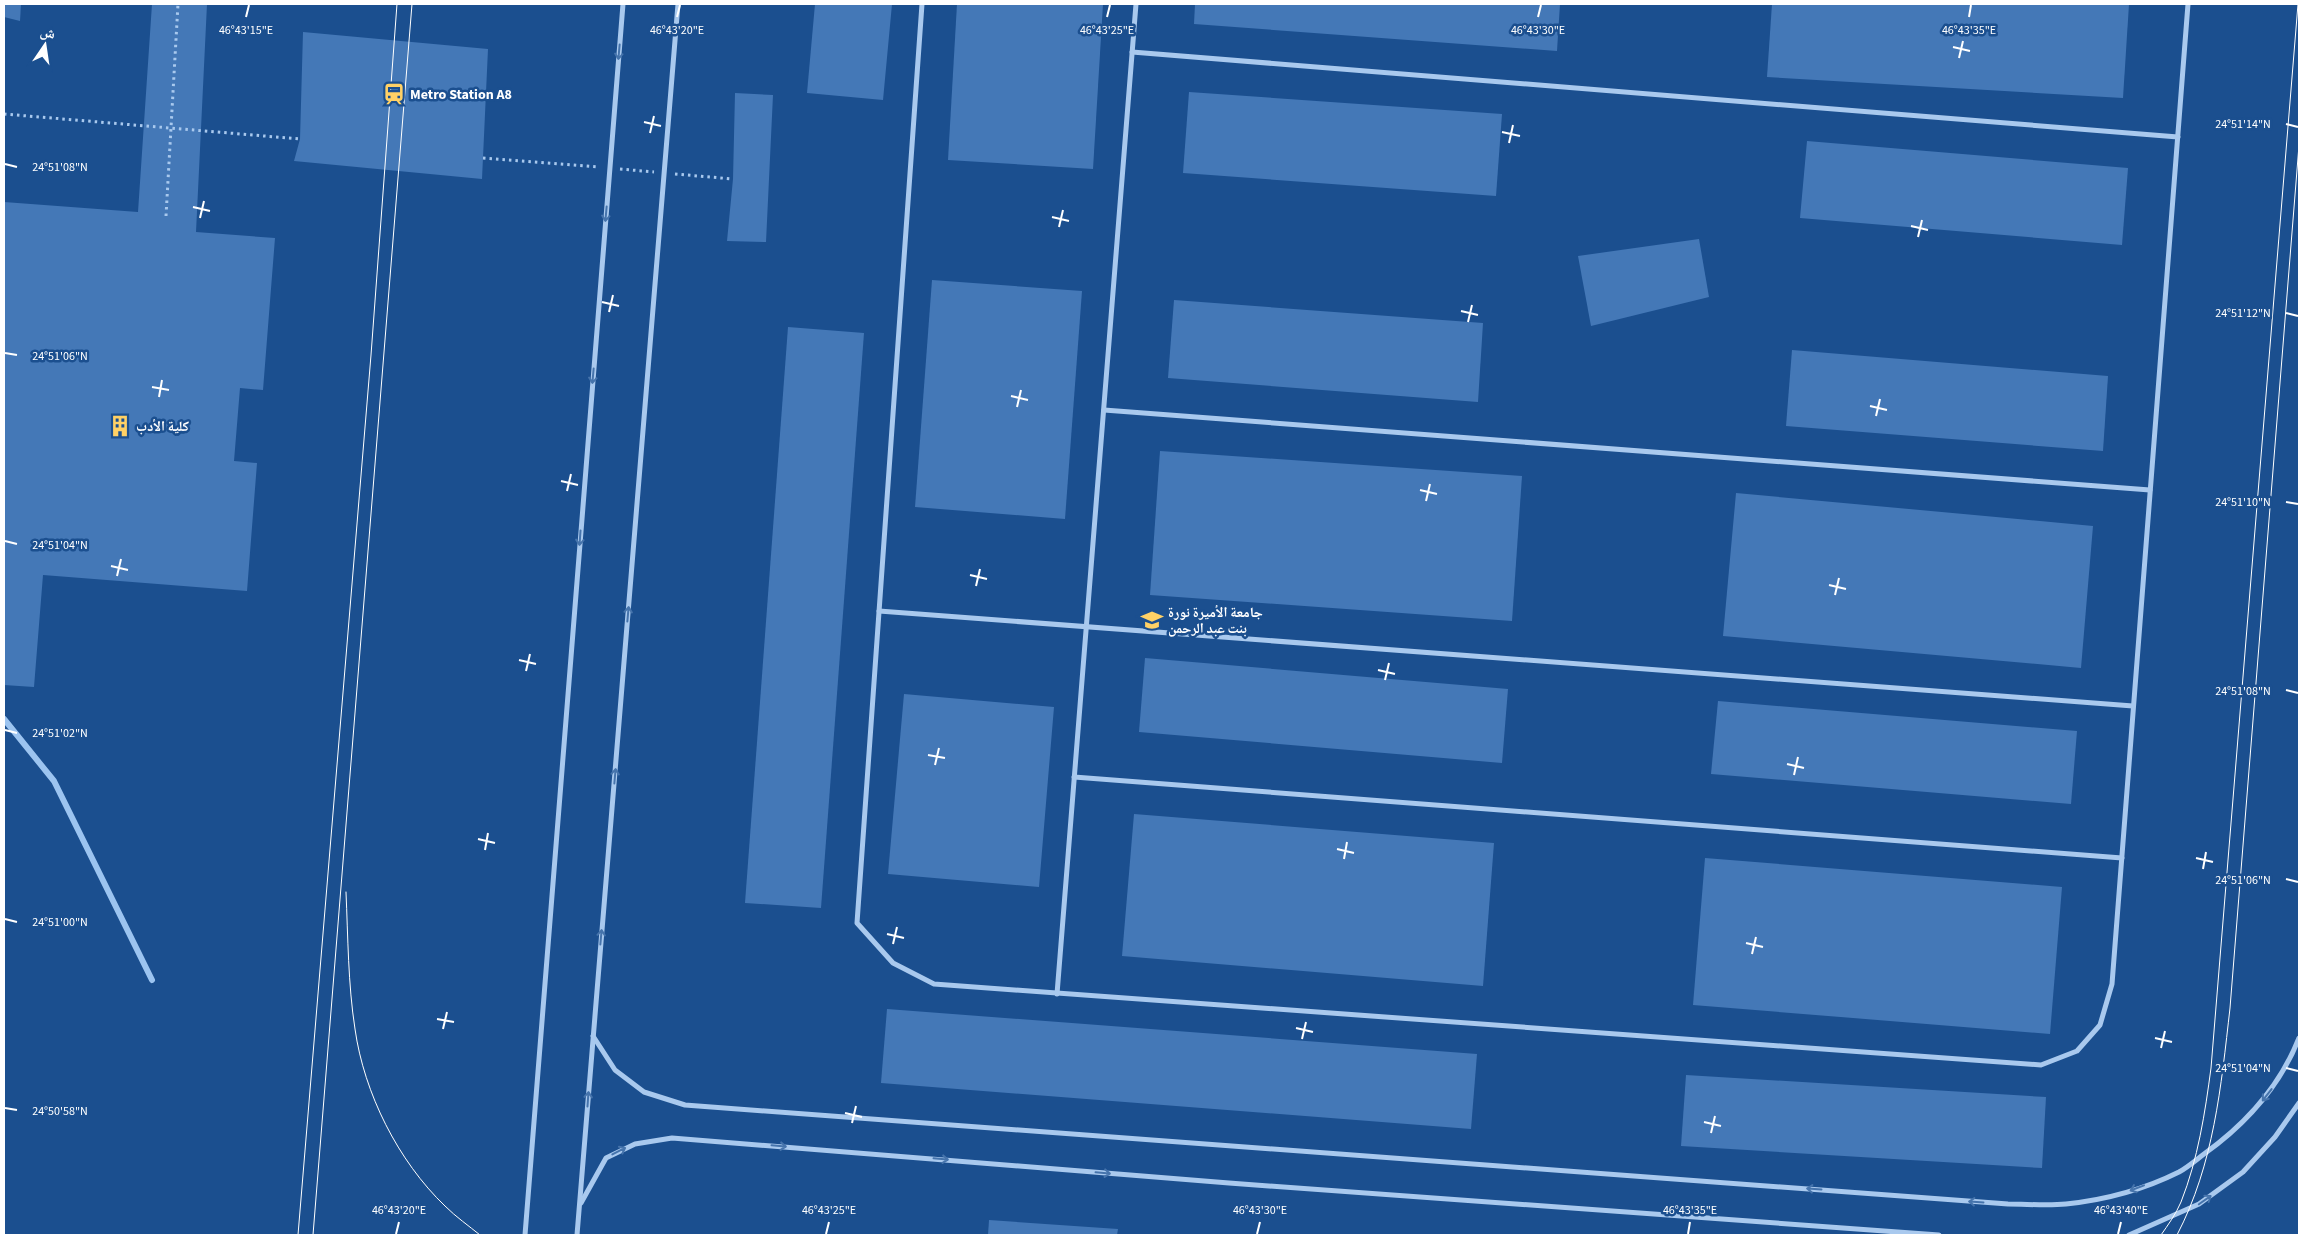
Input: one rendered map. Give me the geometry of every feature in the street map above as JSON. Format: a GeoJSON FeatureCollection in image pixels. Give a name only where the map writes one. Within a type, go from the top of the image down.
{"type":"FeatureCollection","features":[{"type":"Feature","properties":{"kind":"street"},"geometry":{"type":"LineString","coordinates":[[525,1235],[623,4]]}},
{"type":"Feature","properties":{"kind":"street"},"geometry":{"type":"LineString","coordinates":[[577,1235],[678,4]]}},
{"type":"Feature","properties":{"kind":"street"},"geometry":{"type":"LineString","coordinates":[[922,4],[857,923],[893,963],[934,984],[2041,1065],[2078,1051],[2100,1026],[2112,984],[2188,4]]}},
{"type":"Feature","properties":{"kind":"street"},"geometry":{"type":"LineString","coordinates":[[1057,994],[1136,4]]}},
{"type":"Feature","properties":{"kind":"street"},"geometry":{"type":"LineString","coordinates":[[1132,52],[2178,137]]}},
{"type":"Feature","properties":{"kind":"street"},"geometry":{"type":"LineString","coordinates":[[1104,410],[2150,490]]}},
{"type":"Feature","properties":{"kind":"street"},"geometry":{"type":"LineString","coordinates":[[879,611],[2134,706]]}},
{"type":"Feature","properties":{"kind":"street"},"geometry":{"type":"LineString","coordinates":[[1074,777],[2122,858]]}},
{"type":"Feature","properties":{"kind":"street"},"geometry":{"type":"LineString","coordinates":[[593,1036],[615,1070],[644,1092],[685,1105],[2008,1204],[2074,1203],[2126,1192],[2180,1171],[2219,1143],[2245,1121],[2269,1093],[2292,1056],[2299,1038]]}},
{"type":"Feature","properties":{"kind":"street"},"geometry":{"type":"LineString","coordinates":[[2129,1235],[2199,1204],[2243,1172],[2275,1137],[2299,1103]]}},
{"type":"Feature","properties":{"kind":"street"},"geometry":{"type":"LineString","coordinates":[[581,1203],[606,1158],[635,1144],[672,1138],[1219,1183],[1939,1235]]}},
{"type":"Feature","properties":{"kind":"path"},"geometry":{"type":"LineString","coordinates":[[166,216],[178,4]]}},
{"type":"Feature","properties":{"kind":"path"},"geometry":{"type":"LineString","coordinates":[[4,114],[172,130],[300,139]]}},
{"type":"Feature","properties":{"kind":"building"},"geometry":{"type":"Polygon","coordinates":[[[4,4],[21,4],[20,21],[4,17],[4,4]]]}},
{"type":"Feature","properties":{"kind":"building","name":"كلية الأدب"},"geometry":{"type":"Polygon","coordinates":[[[152,4],[207,4],[196,232],[275,238],[263,390],[240,388],[234,461],[257,463],[247,591],[43,575],[34,687],[4,685],[4,202],[138,212],[152,4]]]}},
{"type":"Feature","properties":{"kind":"building"},"geometry":{"type":"Polygon","coordinates":[[[815,4],[892,4],[883,100],[807,93],[815,4]]]}},
{"type":"Feature","properties":{"kind":"building"},"geometry":{"type":"Polygon","coordinates":[[[957,4],[1103,4],[1093,169],[948,160],[957,4]]]}},
{"type":"Feature","properties":{"kind":"building"},"geometry":{"type":"Polygon","coordinates":[[[1195,4],[1560,4],[1557,51],[1194,24],[1195,4]]]}},
{"type":"Feature","properties":{"kind":"building"},"geometry":{"type":"Polygon","coordinates":[[[1772,4],[2129,4],[2123,98],[1767,77],[1772,4]]]}},
{"type":"Feature","properties":{"kind":"building","name":"Metro Station A8"},"geometry":{"type":"Polygon","coordinates":[[[303,32],[488,49],[482,179],[294,161],[300,139],[303,32]]]}},
{"type":"Feature","properties":{"kind":"building"},"geometry":{"type":"Polygon","coordinates":[[[1189,92],[1502,114],[1496,196],[1183,173],[1189,92]]]}},
{"type":"Feature","properties":{"kind":"building"},"geometry":{"type":"Polygon","coordinates":[[[735,93],[773,95],[766,242],[727,241],[733,179],[735,93]]]}},
{"type":"Feature","properties":{"kind":"building"},"geometry":{"type":"Polygon","coordinates":[[[1807,141],[2128,168],[2122,245],[1800,218],[1807,141]]]}},
{"type":"Feature","properties":{"kind":"building"},"geometry":{"type":"Polygon","coordinates":[[[1699,239],[1709,297],[1591,326],[1578,256],[1699,239]]]}},
{"type":"Feature","properties":{"kind":"building"},"geometry":{"type":"Polygon","coordinates":[[[932,280],[1082,291],[1065,519],[915,507],[932,280]]]}},
{"type":"Feature","properties":{"kind":"building"},"geometry":{"type":"Polygon","coordinates":[[[1174,300],[1483,323],[1478,402],[1168,378],[1174,300]]]}},
{"type":"Feature","properties":{"kind":"building"},"geometry":{"type":"Polygon","coordinates":[[[788,327],[864,333],[821,908],[745,903],[788,327]]]}},
{"type":"Feature","properties":{"kind":"building"},"geometry":{"type":"Polygon","coordinates":[[[1792,350],[2108,376],[2103,451],[1786,426],[1792,350]]]}},
{"type":"Feature","properties":{"kind":"building"},"geometry":{"type":"Polygon","coordinates":[[[1160,451],[1522,476],[1512,621],[1150,595],[1160,451]]]}},
{"type":"Feature","properties":{"kind":"building"},"geometry":{"type":"Polygon","coordinates":[[[1736,493],[2093,526],[2081,668],[1723,636],[1736,493]]]}},
{"type":"Feature","properties":{"kind":"building"},"geometry":{"type":"Polygon","coordinates":[[[1145,658],[1508,689],[1502,763],[1139,732],[1145,658]]]}},
{"type":"Feature","properties":{"kind":"building"},"geometry":{"type":"Polygon","coordinates":[[[904,694],[1054,707],[1039,887],[888,874],[904,694]]]}},
{"type":"Feature","properties":{"kind":"building"},"geometry":{"type":"Polygon","coordinates":[[[1718,701],[2077,731],[2071,804],[1711,774],[1718,701]]]}},
{"type":"Feature","properties":{"kind":"building"},"geometry":{"type":"Polygon","coordinates":[[[1134,814],[1494,843],[1483,986],[1122,956],[1134,814]]]}},
{"type":"Feature","properties":{"kind":"building"},"geometry":{"type":"Polygon","coordinates":[[[1705,858],[2062,887],[2050,1034],[1693,1005],[1705,858]]]}},
{"type":"Feature","properties":{"kind":"building"},"geometry":{"type":"Polygon","coordinates":[[[887,1009],[1477,1054],[1471,1129],[881,1083],[887,1009]]]}},
{"type":"Feature","properties":{"kind":"building"},"geometry":{"type":"Polygon","coordinates":[[[1686,1075],[2046,1097],[2042,1168],[1681,1146],[1686,1075]]]}},
{"type":"Feature","properties":{"kind":"building"},"geometry":{"type":"Polygon","coordinates":[[[989,1220],[1118,1229],[1117,1235],[988,1235],[989,1220]]]}},
{"type":"Feature","properties":{"kind":"waterway"},"geometry":{"type":"LineString","coordinates":[[4,719],[54,781],[152,980]]}},
{"type":"Feature","properties":{"kind":"tram line"},"geometry":{"type":"LineString","coordinates":[[298,1235],[371,355],[397,4]]}},
{"type":"Feature","properties":{"kind":"tram line"},"geometry":{"type":"LineString","coordinates":[[313,1235],[412,4]]}},
{"type":"Feature","properties":{"kind":"tram line"},"geometry":{"type":"LineString","coordinates":[[2161,1235],[2179,1206],[2187,1186],[2203,1119],[2211,1068],[2298,4]]}},
{"type":"Feature","properties":{"kind":"tram line"},"geometry":{"type":"LineString","coordinates":[[2177,1235],[2190,1208],[2208,1153],[2219,1096],[2230,1008],[2299,145]]}},
{"type":"Feature","properties":{"kind":"tram line"},"geometry":{"type":"LineString","coordinates":[[346,892],[350,978],[355,1029],[366,1077],[375,1101],[398,1147],[412,1168],[445,1206],[480,1235]]}},
{"type":"Feature","properties":{"kind":"place","name":"Metro Station A8"},"geometry":{"type":"Point","coordinates":[394,94]}},
{"type":"Feature","properties":{"kind":"place","name":"كلية الأدب"},"geometry":{"type":"Point","coordinates":[120,426]}},
{"type":"Feature","properties":{"kind":"place","name":"جامعة الأميرة نورة بنت عبد الرحمن"},"geometry":{"type":"Point","coordinates":[1152,620]}}]}
